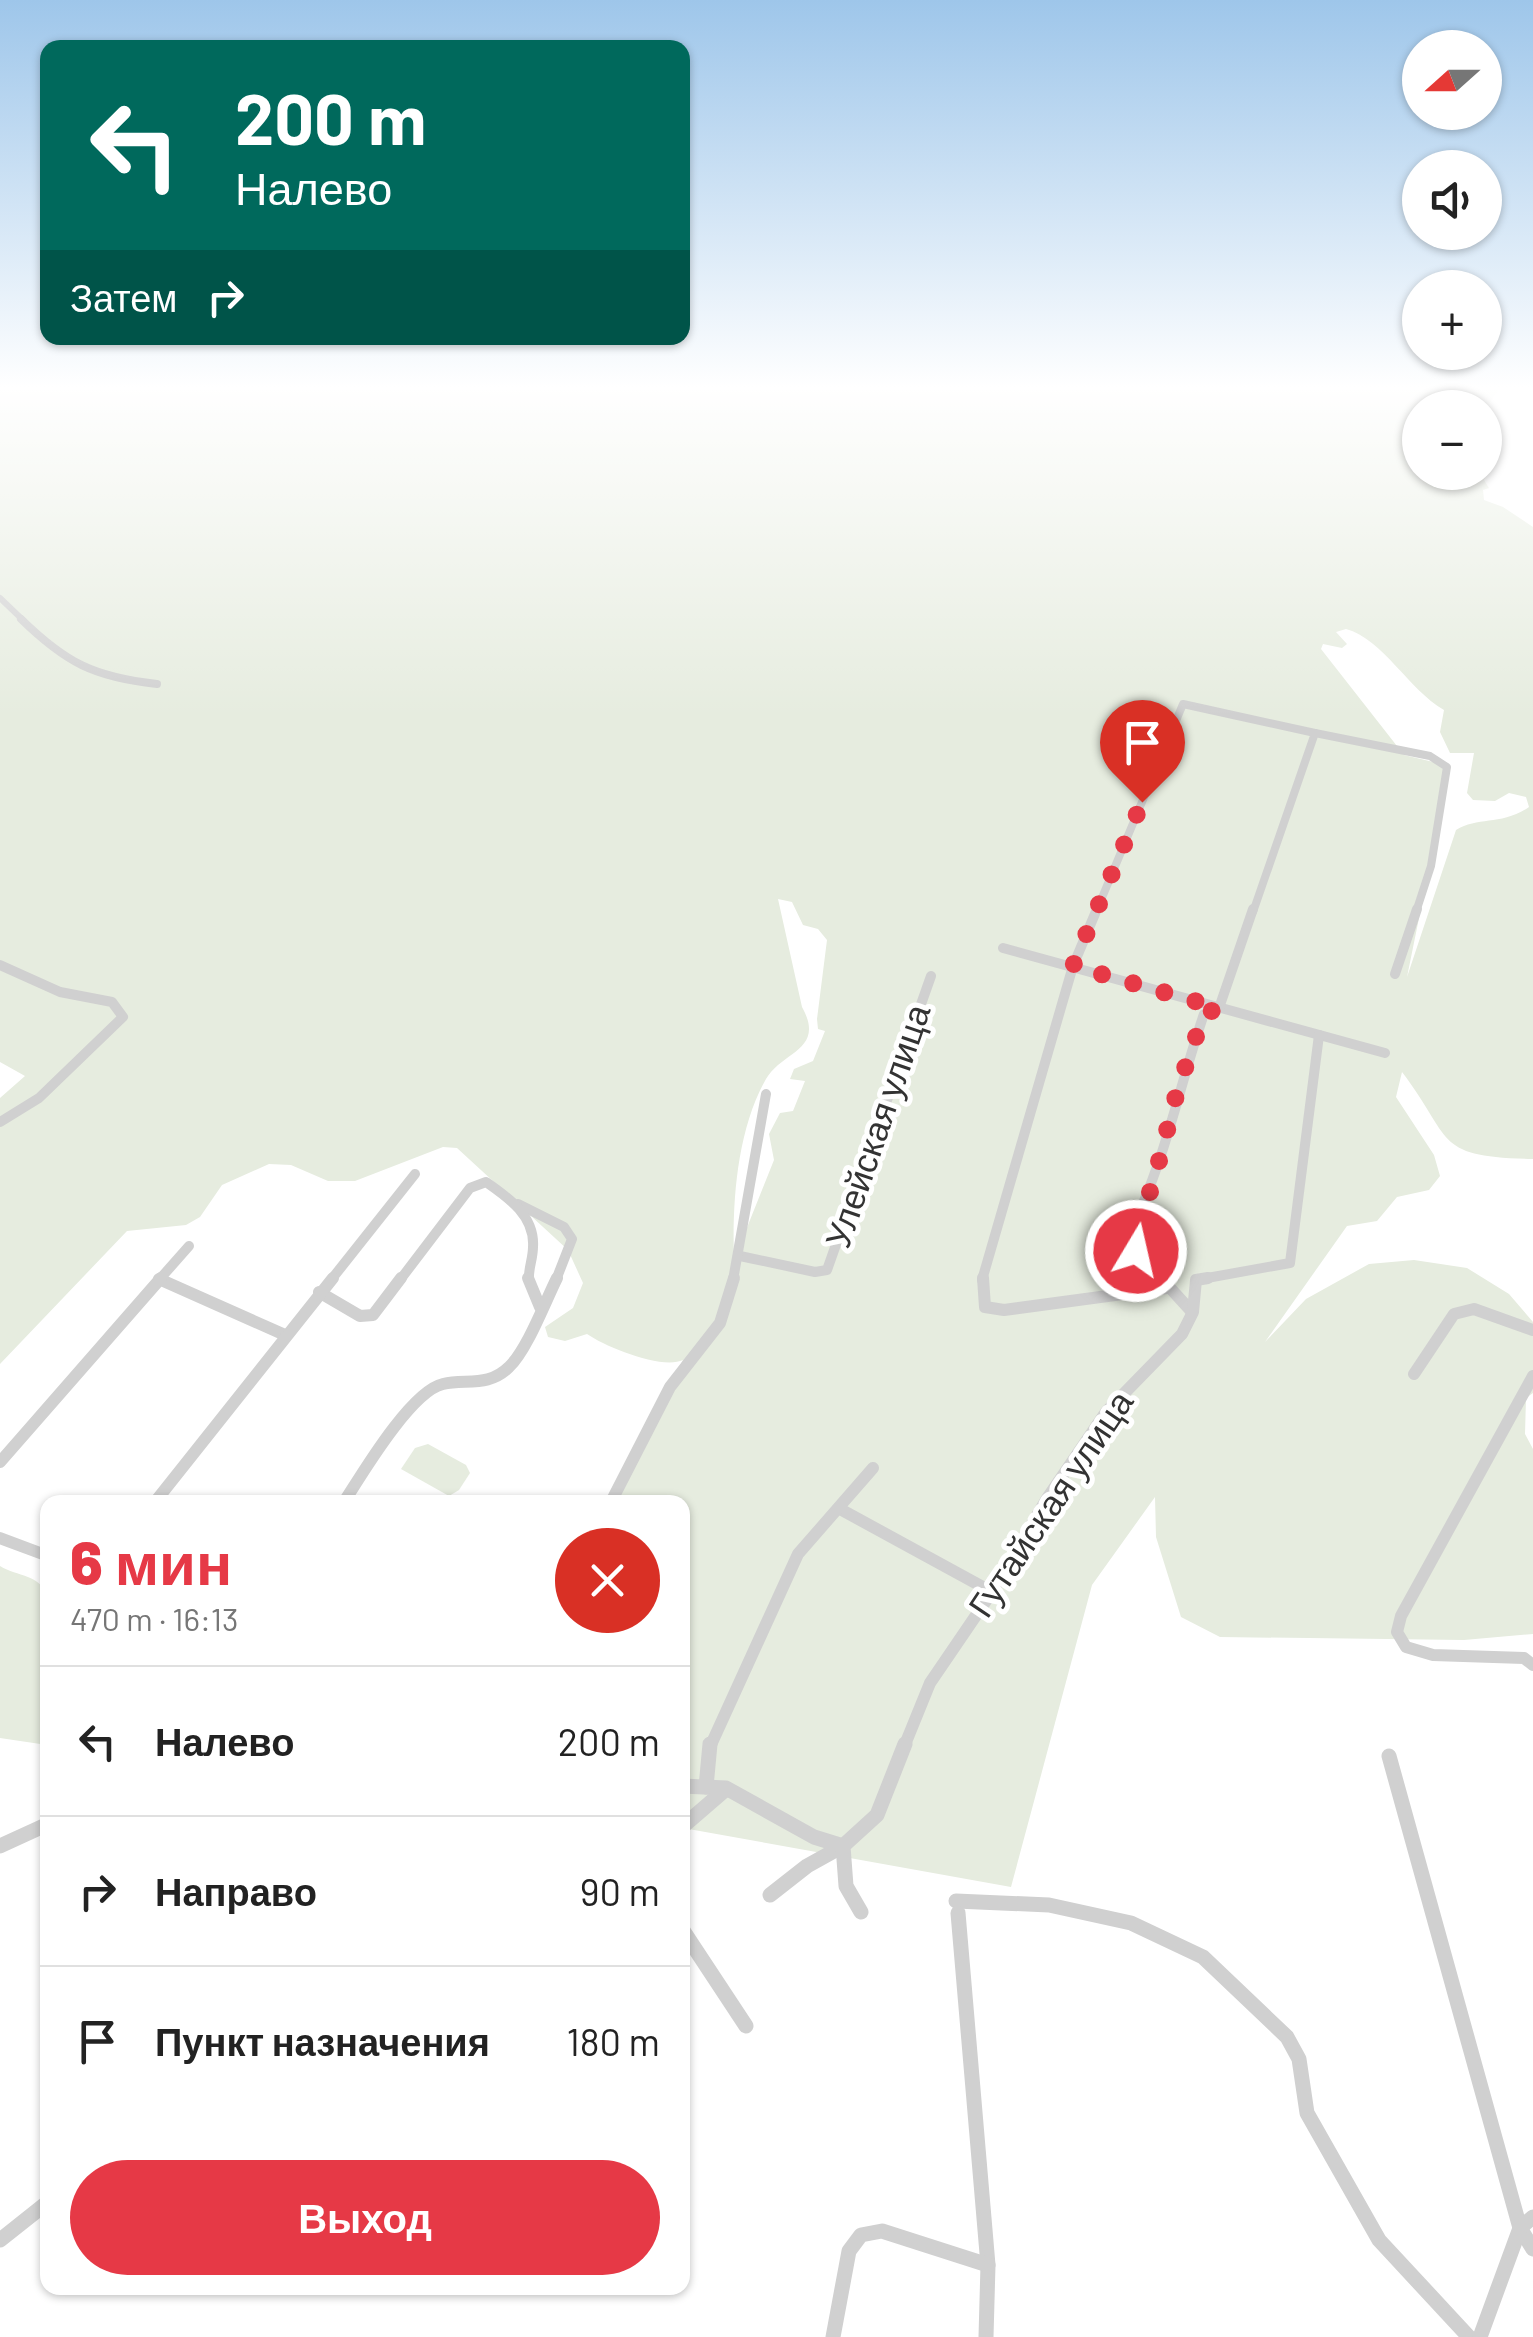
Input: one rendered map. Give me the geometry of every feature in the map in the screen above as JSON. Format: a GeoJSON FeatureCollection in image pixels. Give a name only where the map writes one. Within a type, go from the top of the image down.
{"type":"FeatureCollection","features":[{"type":"Feature","properties":{"kind":"street"},"geometry":{"type":"LineString","coordinates":[[0,598],[72,666],[110,680],[157,684]]}},
{"type":"Feature","properties":{"kind":"street"},"geometry":{"type":"LineString","coordinates":[[1167,1288],[1004,1310],[985,1306],[981,1284],[1073,966],[1182,704],[1430,756],[1447,767],[1431,866],[1395,974]]}},
{"type":"Feature","properties":{"kind":"street"},"geometry":{"type":"LineString","coordinates":[[1193,1312],[1136,1251],[1130,1231],[1152,1188],[1178,1088],[1204,1014],[1219,1008],[1315,733]]}},
{"type":"Feature","properties":{"kind":"street"},"geometry":{"type":"LineString","coordinates":[[1003,948],[1386,1052]]}},
{"type":"Feature","properties":{"kind":"street"},"geometry":{"type":"LineString","coordinates":[[0,965],[60,992],[112,1002],[123,1017],[39,1098],[0,1122]]}},
{"type":"Feature","properties":{"kind":"street","name":"Улейская улица"},"geometry":{"type":"LineString","coordinates":[[740,1256],[822,1273],[827,1270],[931,976]]}},
{"type":"Feature","properties":{"kind":"street","name":"Гутайская улица"},"geometry":{"type":"LineString","coordinates":[[844,1846],[878,1815],[930,1683],[992,1592],[1046,1500],[1106,1412],[1182,1334],[1193,1312],[1196,1280],[1290,1264],[1319,1035]]}},
{"type":"Feature","properties":{"kind":"street"},"geometry":{"type":"LineString","coordinates":[[615,1495],[670,1386],[720,1323],[740,1256],[766,1094]]}},
{"type":"Feature","properties":{"kind":"street"},"geometry":{"type":"LineString","coordinates":[[160,1495],[415,1174]]}},
{"type":"Feature","properties":{"kind":"street"},"geometry":{"type":"LineString","coordinates":[[319,1292],[360,1316],[373,1315],[470,1188],[486,1182],[518,1204],[564,1227],[572,1239],[562,1268],[512,1366],[489,1381],[439,1384],[408,1410],[348,1495]]}},
{"type":"Feature","properties":{"kind":"street"},"geometry":{"type":"LineString","coordinates":[[518,1204],[530,1223],[536,1250],[527,1276],[540,1308]]}},
{"type":"Feature","properties":{"kind":"street"},"geometry":{"type":"LineString","coordinates":[[0,1462],[190,1246]]}},
{"type":"Feature","properties":{"kind":"street"},"geometry":{"type":"LineString","coordinates":[[159,1279],[286,1335]]}},
{"type":"Feature","properties":{"kind":"street"},"geometry":{"type":"LineString","coordinates":[[1414,1374],[1454,1314],[1474,1309],[1533,1330]]}},
{"type":"Feature","properties":{"kind":"street"},"geometry":{"type":"LineString","coordinates":[[1533,1376],[1401,1616],[1397,1632],[1406,1647],[1433,1655],[1524,1658],[1533,1665]]}},
{"type":"Feature","properties":{"kind":"street"},"geometry":{"type":"LineString","coordinates":[[706,1787],[710,1742],[798,1554],[873,1468]]}},
{"type":"Feature","properties":{"kind":"street"},"geometry":{"type":"LineString","coordinates":[[840,1509],[992,1592]]}},
{"type":"Feature","properties":{"kind":"street"},"geometry":{"type":"LineString","coordinates":[[0,1538],[40,1553]]}},
{"type":"Feature","properties":{"kind":"street"},"geometry":{"type":"LineString","coordinates":[[1389,1756],[1533,2249]]}},
{"type":"Feature","properties":{"kind":"street"},"geometry":{"type":"LineString","coordinates":[[690,1786],[726,1788],[814,1837],[844,1846]]}},
{"type":"Feature","properties":{"kind":"street"},"geometry":{"type":"LineString","coordinates":[[690,1820],[726,1788]]}},
{"type":"Feature","properties":{"kind":"street"},"geometry":{"type":"LineString","coordinates":[[0,1846],[40,1828]]}},
{"type":"Feature","properties":{"kind":"street"},"geometry":{"type":"LineString","coordinates":[[770,1895],[807,1866],[844,1846]]}},
{"type":"Feature","properties":{"kind":"street"},"geometry":{"type":"LineString","coordinates":[[844,1846],[846,1886],[861,1912]]}},
{"type":"Feature","properties":{"kind":"street"},"geometry":{"type":"LineString","coordinates":[[986,2337],[988,2266],[957,1907],[1048,1905],[1131,1924],[1203,1957],[1287,2037],[1299,2059],[1307,2113],[1379,2240],[1469,2337]]}},
{"type":"Feature","properties":{"kind":"street"},"geometry":{"type":"LineString","coordinates":[[690,1942],[746,2026]]}},
{"type":"Feature","properties":{"kind":"street"},"geometry":{"type":"LineString","coordinates":[[0,2240],[40,2208]]}},
{"type":"Feature","properties":{"kind":"street"},"geometry":{"type":"LineString","coordinates":[[1480,2337],[1527,2223]]}},
{"type":"Feature","properties":{"kind":"street"},"geometry":{"type":"LineString","coordinates":[[833,2337],[849,2251],[861,2235],[882,2231],[988,2266]]}},
{"type":"Feature","properties":{"kind":"shaded area"},"geometry":{"type":"Polygon","coordinates":[[[0,499],[1484,499],[1533,527],[1533,1159],[1461,1149],[1440,1129],[1402,1072],[1396,1097],[1434,1155],[1440,1176],[1429,1190],[1397,1197],[1377,1221],[1347,1226],[1265,1342],[1306,1299],[1369,1264],[1414,1260],[1467,1268],[1509,1294],[1533,1322],[1533,1393],[1526,1398],[1525,1434],[1533,1449],[1533,1634],[1464,1640],[1220,1637],[1181,1617],[1156,1537],[1155,1497],[1092,1585],[1011,1887],[690,1829],[690,1495],[609,1495],[683,1360],[648,1360],[587,1334],[565,1341],[548,1337],[545,1327],[573,1308],[583,1283],[568,1250],[457,1148],[443,1147],[355,1181],[328,1181],[291,1165],[269,1164],[222,1185],[200,1217],[186,1225],[127,1231],[0,1364],[0,1098],[25,1076],[0,1062],[0,499]],[[1346,629],[1336,632],[1347,644],[1342,648],[1323,644],[1321,649],[1404,755],[1450,766],[1407,977],[1456,830],[1509,817],[1529,807],[1526,797],[1509,793],[1495,801],[1473,800],[1467,793],[1474,753],[1450,753],[1440,732],[1444,710],[1372,643],[1346,629]],[[778,899],[809,1032],[799,1049],[766,1079],[748,1121],[736,1191],[734,1260],[774,1160],[769,1134],[780,1113],[793,1111],[805,1081],[790,1079],[794,1069],[813,1061],[825,1031],[818,1029],[817,1019],[827,940],[818,929],[803,925],[792,902],[778,899]]]}},
{"type":"Feature","properties":{"kind":"shaded area"},"geometry":{"type":"Polygon","coordinates":[[[428,1444],[466,1465],[470,1473],[459,1490],[447,1495],[401,1469],[415,1448],[428,1444]]]}},
{"type":"Feature","properties":{"kind":"shaded area"},"geometry":{"type":"Polygon","coordinates":[[[0,1566],[40,1584],[40,1744],[0,1738],[0,1566]]]}},
{"type":"Feature","properties":{"kind":"route"},"geometry":{"type":"LineString","coordinates":[[1136,1251],[1130,1231],[1152,1188],[1178,1088],[1204,1014],[1219,1008],[1073,966],[1142,802]]}}]}
